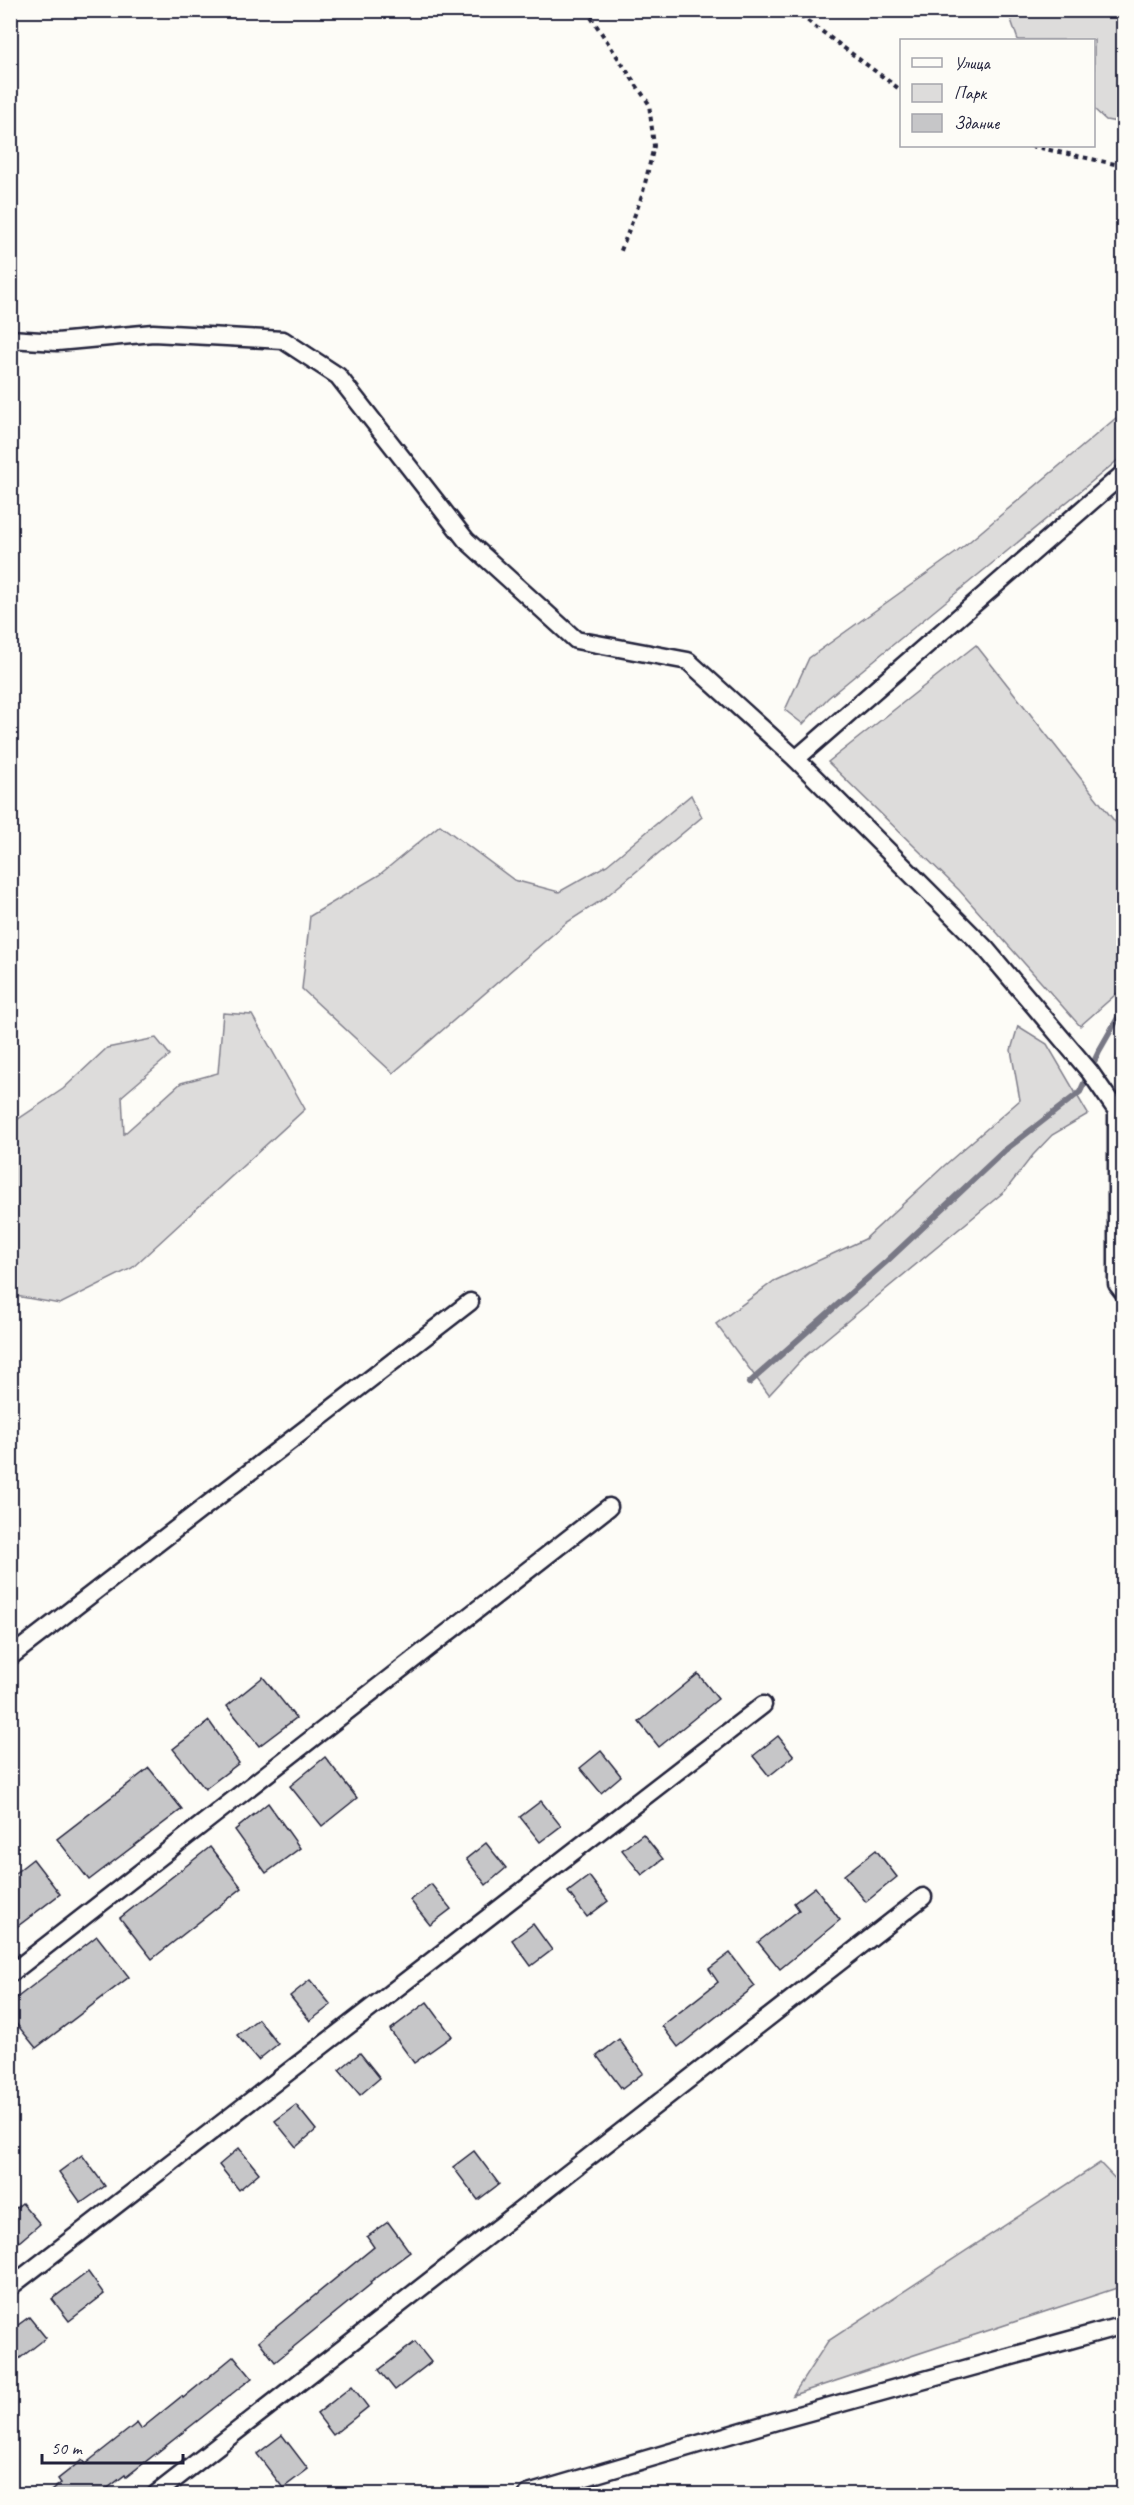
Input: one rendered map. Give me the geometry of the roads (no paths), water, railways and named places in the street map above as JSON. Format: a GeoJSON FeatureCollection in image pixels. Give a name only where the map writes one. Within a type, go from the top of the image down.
{"type":"FeatureCollection","features":[{"type":"Feature","properties":{"kind":"street"},"geometry":{"type":"LineString","coordinates":[[10,339],[57,342],[153,333],[283,340],[338,376],[466,540],[576,640],[688,661],[796,759],[986,949],[1090,1072],[1117,1111],[1117,1284],[1124,1293]]}},
{"type":"Feature","properties":{"kind":"street"},"geometry":{"type":"LineString","coordinates":[[796,759],[1124,473]]}},
{"type":"Feature","properties":{"kind":"street"},"geometry":{"type":"LineString","coordinates":[[10,1657],[470,1302]]}},
{"type":"Feature","properties":{"kind":"street"},"geometry":{"type":"LineString","coordinates":[[10,1974],[609,1507]]}},
{"type":"Feature","properties":{"kind":"street"},"geometry":{"type":"LineString","coordinates":[[10,2287],[763,1705]]}},
{"type":"Feature","properties":{"kind":"street"},"geometry":{"type":"LineString","coordinates":[[156,2494],[923,1897]]}},
{"type":"Feature","properties":{"kind":"street"},"geometry":{"type":"LineString","coordinates":[[528,2494],[780,2420],[1124,2325]]}},
{"type":"Feature","properties":{"kind":"waterway"},"geometry":{"type":"LineString","coordinates":[[749,1383],[887,1261],[1004,1151],[1080,1092],[1099,1051],[1123,1009],[1124,998]]}}]}
